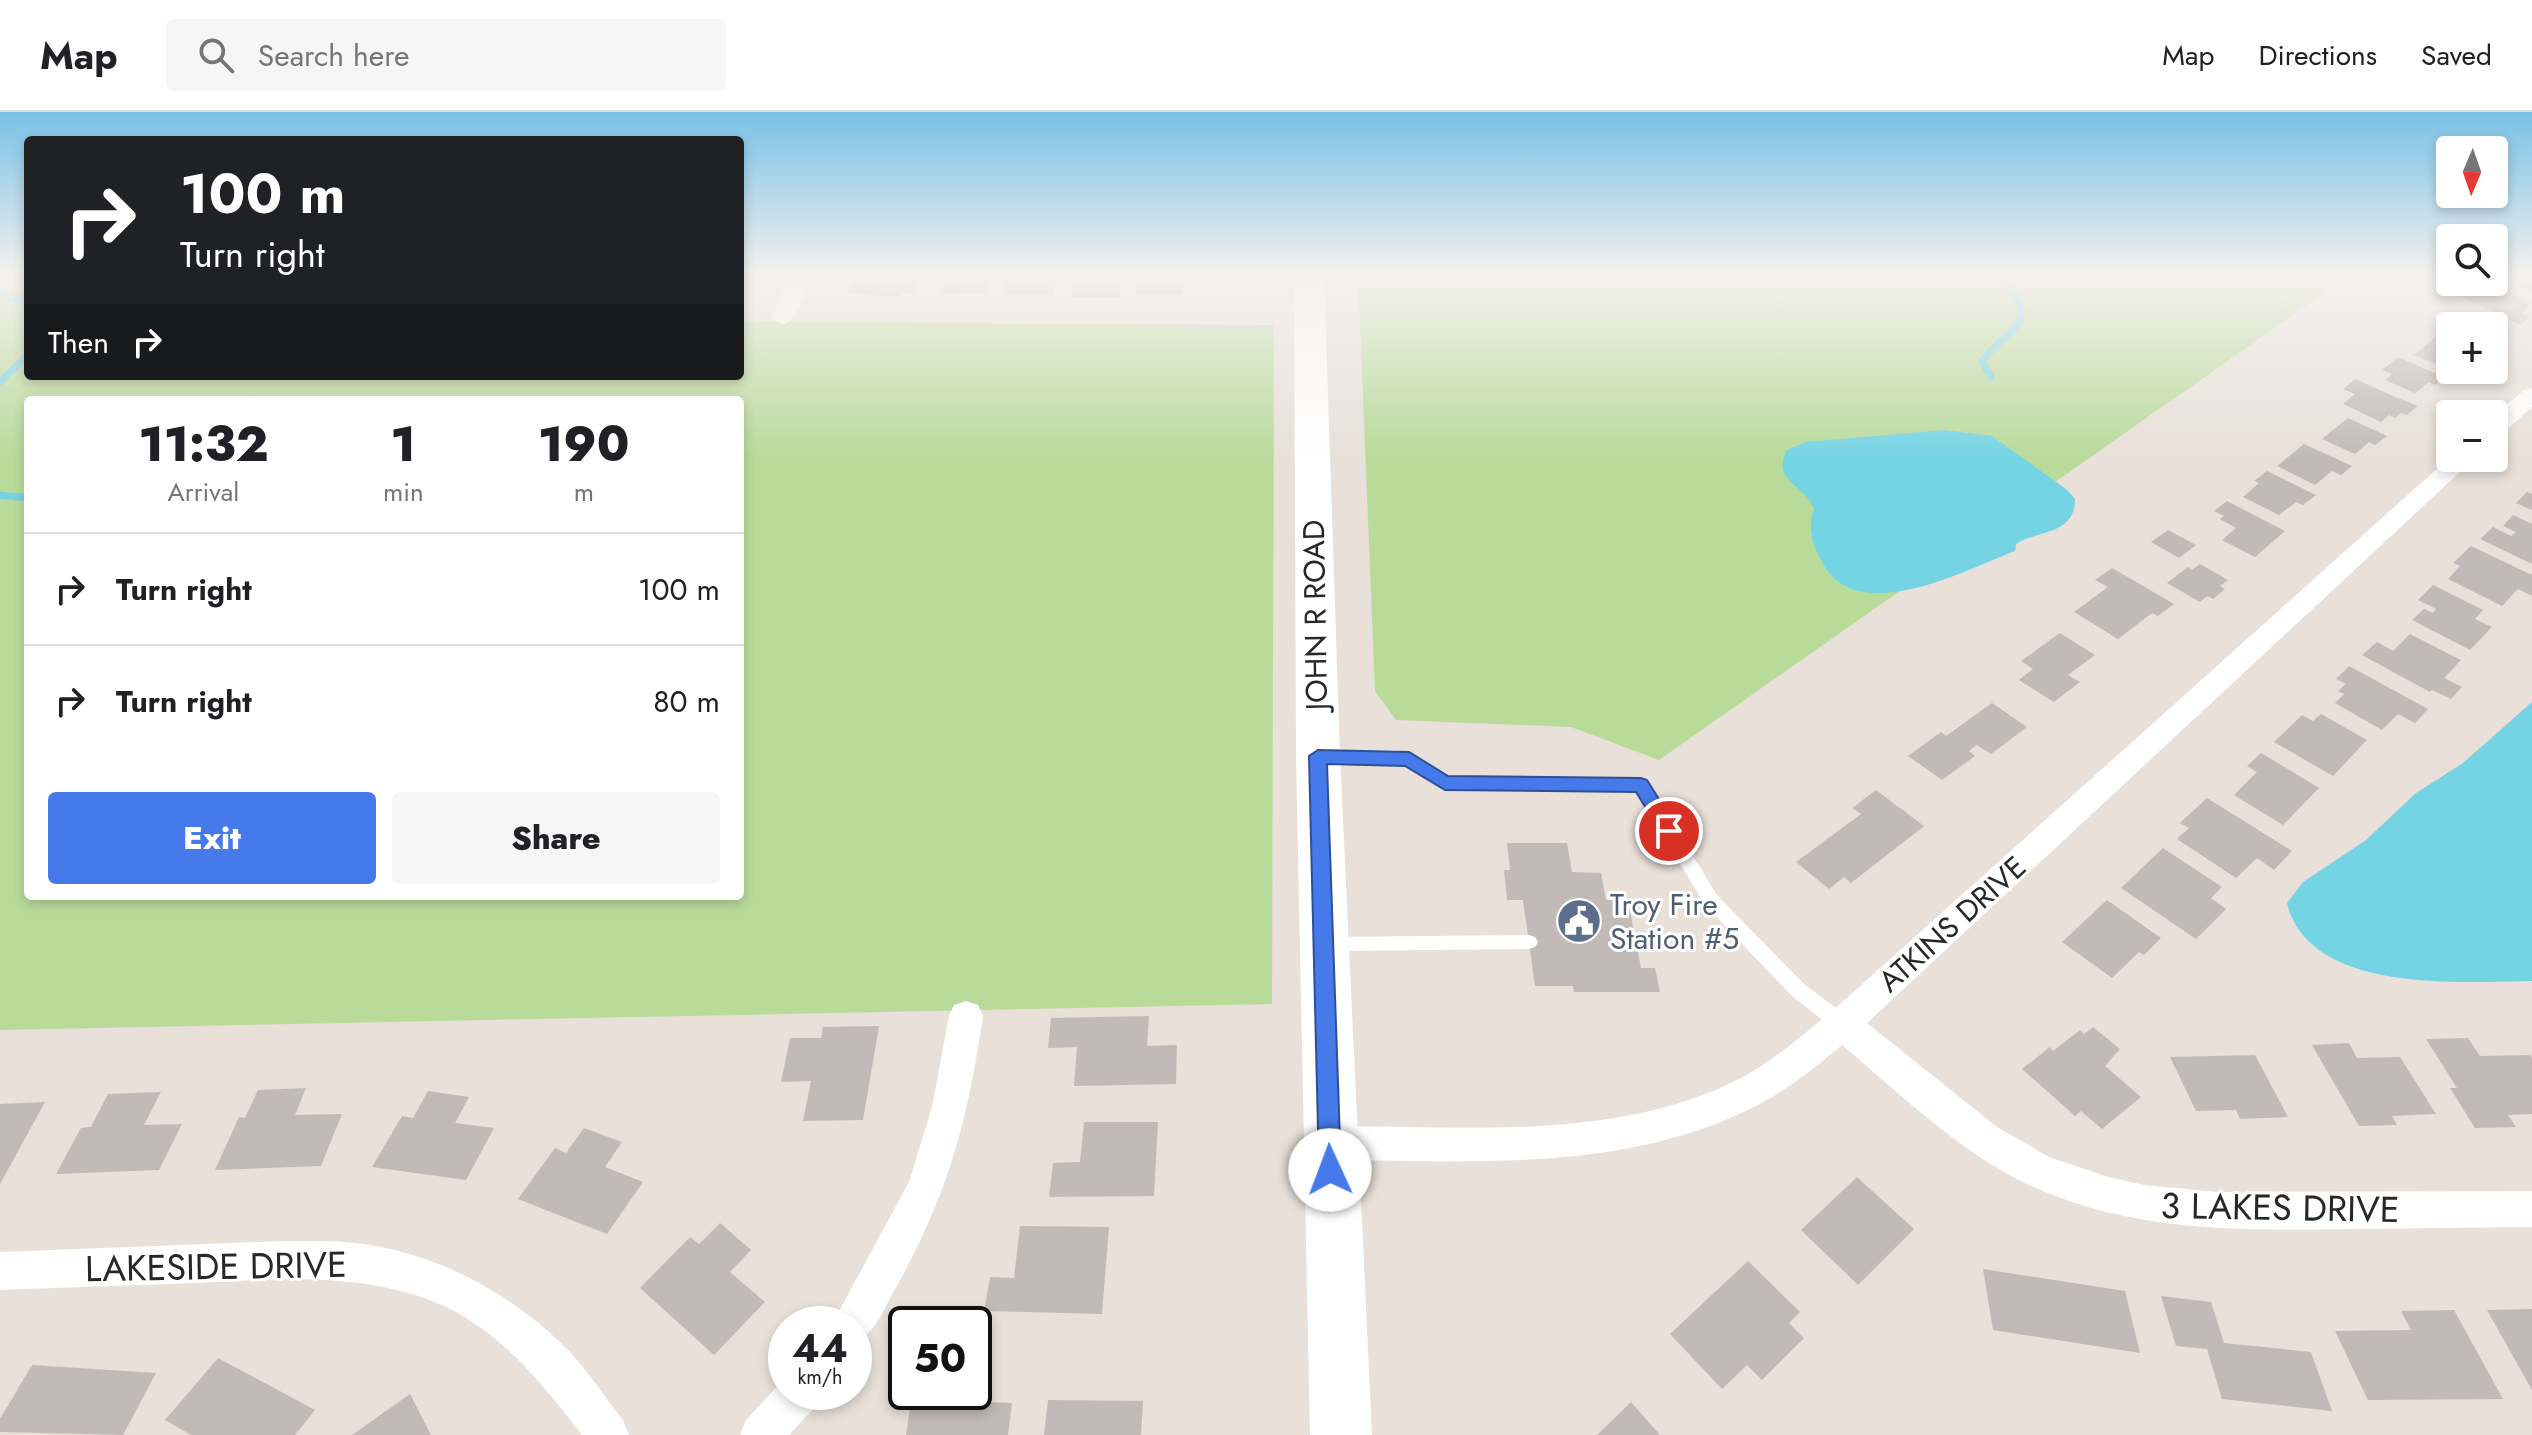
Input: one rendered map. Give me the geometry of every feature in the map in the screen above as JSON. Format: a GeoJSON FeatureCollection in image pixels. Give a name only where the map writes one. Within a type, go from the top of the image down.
{"type":"FeatureCollection","features":[{"type":"Feature","properties":{"kind":"main road","name":"JOHN R ROAD"},"geometry":{"type":"LineString","coordinates":[[1310,337],[1318,756],[1341,1435]]}},
{"type":"Feature","properties":{"kind":"street"},"geometry":{"type":"LineString","coordinates":[[2508,416],[2532,395]]}},
{"type":"Feature","properties":{"kind":"street","name":"ATKINS DRIVE"},"geometry":{"type":"LineString","coordinates":[[1329,1143],[1552,1139],[1662,1124],[1706,1112],[1774,1078],[1842,1024],[2448,472]]}},
{"type":"Feature","properties":{"kind":"street"},"geometry":{"type":"LineString","coordinates":[[863,1306],[918,1206],[936,1159],[952,1105],[966,1016]]}},
{"type":"Feature","properties":{"kind":"street","name":"3 LAKES DRIVE"},"geometry":{"type":"LineString","coordinates":[[1842,1024],[2003,1151],[2074,1185],[2117,1198],[2155,1207],[2237,1212],[2532,1209]]}},
{"type":"Feature","properties":{"kind":"street","name":"LAKESIDE DRIVE"},"geometry":{"type":"LineString","coordinates":[[0,1271],[285,1260],[363,1263],[399,1271],[457,1291],[484,1307],[549,1359],[608,1435]]}},
{"type":"Feature","properties":{"kind":"street"},"geometry":{"type":"LineString","coordinates":[[761,1435],[784,1410]]}},
{"type":"Feature","properties":{"kind":"lane"},"geometry":{"type":"LineString","coordinates":[[1318,756],[1409,759],[1445,783],[1641,785],[1711,900],[1798,990],[1842,1024]]}},
{"type":"Feature","properties":{"kind":"lane"},"geometry":{"type":"LineString","coordinates":[[1324,944],[1529,942]]}},
{"type":"Feature","properties":{"kind":"green space"},"geometry":{"type":"Polygon","coordinates":[[[0,337],[24,337],[24,380],[744,380],[744,337],[1274,337],[1272,1004],[0,1030],[0,337]]]}},
{"type":"Feature","properties":{"kind":"green space"},"geometry":{"type":"Polygon","coordinates":[[[1361,337],[2262,337],[1659,760],[1571,727],[1396,720],[1375,691],[1361,337]]]}},
{"type":"Feature","properties":{"kind":"water"},"geometry":{"type":"Polygon","coordinates":[[[1944,430],[1992,436],[2066,489],[2075,499],[2069,519],[2054,530],[2016,544],[2015,551],[1913,589],[1885,593],[1860,591],[1838,582],[1822,562],[1814,543],[1811,523],[1814,509],[1783,469],[1787,450],[1806,442],[1944,430]]]}},
{"type":"Feature","properties":{"kind":"water"},"geometry":{"type":"Polygon","coordinates":[[[2532,702],[2532,981],[2429,981],[2355,968],[2324,954],[2301,933],[2287,903],[2303,882],[2366,840],[2416,793],[2463,763],[2532,702]]]}},
{"type":"Feature","properties":{"kind":"building"},"geometry":{"type":"Polygon","coordinates":[[[2436,337],[2436,364],[2414,355],[2436,337]]]}},
{"type":"Feature","properties":{"kind":"building"},"geometry":{"type":"Polygon","coordinates":[[[2398,357],[2436,374],[2436,384],[2435,385],[2429,382],[2415,393],[2385,380],[2392,374],[2382,370],[2398,357]]]}},
{"type":"Feature","properties":{"kind":"building"},"geometry":{"type":"Polygon","coordinates":[[[2355,379],[2418,406],[2407,415],[2401,413],[2395,418],[2389,415],[2381,422],[2343,404],[2355,394],[2343,389],[2355,379]]]}},
{"type":"Feature","properties":{"kind":"building"},"geometry":{"type":"Polygon","coordinates":[[[2348,418],[2387,436],[2375,445],[2369,442],[2355,454],[2322,439],[2348,418]]]}},
{"type":"Feature","properties":{"kind":"building"},"geometry":{"type":"Polygon","coordinates":[[[2304,444],[2352,466],[2341,475],[2332,471],[2315,485],[2277,466],[2304,444]]]}},
{"type":"Feature","properties":{"kind":"building"},"geometry":{"type":"Polygon","coordinates":[[[2267,471],[2316,495],[2303,505],[2296,502],[2279,515],[2243,497],[2259,483],[2254,481],[2267,471]]]}},
{"type":"Feature","properties":{"kind":"building"},"geometry":{"type":"Polygon","coordinates":[[[2527,492],[2532,494],[2532,510],[2516,503],[2527,492]]]}},
{"type":"Feature","properties":{"kind":"building"},"geometry":{"type":"Polygon","coordinates":[[[2227,501],[2285,531],[2255,557],[2222,540],[2236,528],[2220,519],[2224,516],[2214,511],[2227,501]]]}},
{"type":"Feature","properties":{"kind":"building"},"geometry":{"type":"Polygon","coordinates":[[[2513,515],[2532,524],[2532,564],[2480,539],[2493,527],[2511,536],[2516,532],[2503,526],[2513,515]]]}},
{"type":"Feature","properties":{"kind":"building"},"geometry":{"type":"Polygon","coordinates":[[[2168,530],[2196,545],[2179,558],[2151,542],[2168,530]]]}},
{"type":"Feature","properties":{"kind":"building"},"geometry":{"type":"Polygon","coordinates":[[[2471,546],[2532,575],[2532,596],[2518,589],[2502,606],[2448,579],[2460,566],[2453,563],[2471,546]]]}},
{"type":"Feature","properties":{"kind":"building"},"geometry":{"type":"Polygon","coordinates":[[[2200,564],[2228,580],[2220,586],[2225,589],[2213,599],[2207,596],[2200,602],[2167,583],[2188,567],[2192,570],[2200,564]]]}},
{"type":"Feature","properties":{"kind":"building"},"geometry":{"type":"Polygon","coordinates":[[[2112,568],[2174,604],[2158,616],[2152,613],[2118,639],[2074,612],[2108,587],[2095,580],[2112,568]]]}},
{"type":"Feature","properties":{"kind":"building"},"geometry":{"type":"Polygon","coordinates":[[[2433,585],[2483,610],[2475,619],[2492,627],[2470,650],[2412,620],[2424,609],[2433,613],[2436,609],[2418,600],[2433,585]]]}},
{"type":"Feature","properties":{"kind":"building"},"geometry":{"type":"Polygon","coordinates":[[[2060,633],[2095,655],[2068,675],[2080,682],[2054,702],[2019,680],[2033,669],[2021,661],[2060,633]]]}},
{"type":"Feature","properties":{"kind":"building"},"geometry":{"type":"Polygon","coordinates":[[[2410,634],[2461,660],[2444,678],[2462,687],[2451,699],[2432,690],[2430,692],[2362,655],[2377,642],[2393,651],[2410,634]]]}},
{"type":"Feature","properties":{"kind":"building"},"geometry":{"type":"Polygon","coordinates":[[[2349,666],[2428,709],[2415,723],[2398,714],[2382,730],[2335,703],[2344,694],[2338,691],[2346,684],[2336,679],[2349,666]]]}},
{"type":"Feature","properties":{"kind":"building"},"geometry":{"type":"Polygon","coordinates":[[[1992,703],[2027,727],[1991,754],[1977,745],[1969,751],[1975,756],[1942,780],[1908,756],[1941,732],[1946,736],[1992,703]]]}},
{"type":"Feature","properties":{"kind":"building"},"geometry":{"type":"Polygon","coordinates":[[[2321,714],[2367,740],[2333,776],[2274,742],[2302,715],[2313,721],[2321,714]]]}},
{"type":"Feature","properties":{"kind":"building"},"geometry":{"type":"Polygon","coordinates":[[[2261,753],[2319,788],[2283,825],[2234,795],[2257,772],[2247,766],[2261,753]]]}},
{"type":"Feature","properties":{"kind":"building"},"geometry":{"type":"Polygon","coordinates":[[[1876,790],[1924,826],[1851,883],[1844,877],[1829,889],[1796,862],[1861,814],[1852,808],[1876,790]]]}},
{"type":"Feature","properties":{"kind":"building"},"geometry":{"type":"Polygon","coordinates":[[[2207,798],[2292,851],[2274,870],[2257,858],[2236,878],[2177,839],[2189,828],[2180,823],[2207,798]]]}},
{"type":"Feature","properties":{"kind":"building","name":"Troy Fire Station #5"},"geometry":{"type":"Polygon","coordinates":[[[1507,843],[1567,843],[1572,872],[1601,873],[1606,900],[1628,900],[1641,968],[1655,968],[1660,992],[1574,992],[1573,986],[1535,986],[1523,900],[1507,900],[1504,870],[1510,870],[1507,843]]]}},
{"type":"Feature","properties":{"kind":"building"},"geometry":{"type":"Polygon","coordinates":[[[2163,848],[2222,887],[2211,898],[2226,909],[2196,939],[2121,888],[2163,848]]]}},
{"type":"Feature","properties":{"kind":"building"},"geometry":{"type":"Polygon","coordinates":[[[2107,900],[2161,938],[2144,955],[2139,952],[2112,978],[2062,942],[2107,900]]]}},
{"type":"Feature","properties":{"kind":"building"},"geometry":{"type":"Polygon","coordinates":[[[1149,1016],[1147,1046],[1177,1045],[1176,1084],[1074,1086],[1077,1047],[1048,1048],[1051,1018],[1149,1016]]]}},
{"type":"Feature","properties":{"kind":"building"},"geometry":{"type":"Polygon","coordinates":[[[879,1026],[863,1120],[803,1121],[811,1081],[781,1082],[790,1038],[821,1038],[823,1027],[879,1026]]]}},
{"type":"Feature","properties":{"kind":"building"},"geometry":{"type":"Polygon","coordinates":[[[2093,1027],[2120,1049],[2105,1066],[2141,1097],[2102,1129],[2081,1111],[2075,1116],[2022,1069],[2050,1047],[2053,1051],[2080,1030],[2084,1034],[2093,1027]]]}},
{"type":"Feature","properties":{"kind":"building"},"geometry":{"type":"Polygon","coordinates":[[[2468,1038],[2480,1056],[2530,1055],[2532,1058],[2532,1114],[2508,1115],[2516,1127],[2475,1128],[2450,1088],[2457,1088],[2426,1039],[2468,1038]]]}},
{"type":"Feature","properties":{"kind":"building"},"geometry":{"type":"Polygon","coordinates":[[[2349,1043],[2357,1058],[2400,1057],[2436,1114],[2392,1116],[2397,1125],[2359,1126],[2312,1045],[2349,1043]]]}},
{"type":"Feature","properties":{"kind":"building"},"geometry":{"type":"Polygon","coordinates":[[[2255,1055],[2288,1117],[2240,1119],[2236,1110],[2196,1111],[2170,1057],[2255,1055]]]}},
{"type":"Feature","properties":{"kind":"building"},"geometry":{"type":"Polygon","coordinates":[[[306,1088],[295,1115],[342,1114],[321,1166],[215,1170],[239,1117],[245,1118],[258,1090],[306,1088]]]}},
{"type":"Feature","properties":{"kind":"building"},"geometry":{"type":"Polygon","coordinates":[[[428,1091],[469,1097],[455,1123],[494,1128],[466,1180],[372,1167],[402,1116],[413,1118],[428,1091]]]}},
{"type":"Feature","properties":{"kind":"building"},"geometry":{"type":"Polygon","coordinates":[[[161,1092],[144,1125],[182,1124],[159,1170],[56,1174],[81,1128],[91,1127],[108,1094],[161,1092]]]}},
{"type":"Feature","properties":{"kind":"building"},"geometry":{"type":"Polygon","coordinates":[[[45,1102],[0,1184],[0,1104],[45,1102]]]}},
{"type":"Feature","properties":{"kind":"building"},"geometry":{"type":"Polygon","coordinates":[[[1084,1122],[1158,1122],[1154,1196],[1049,1197],[1053,1163],[1080,1162],[1084,1122]]]}},
{"type":"Feature","properties":{"kind":"building"},"geometry":{"type":"Polygon","coordinates":[[[584,1128],[622,1142],[605,1167],[643,1182],[607,1234],[518,1199],[555,1148],[566,1153],[584,1128]]]}},
{"type":"Feature","properties":{"kind":"building"},"geometry":{"type":"Polygon","coordinates":[[[1857,1177],[1914,1229],[1858,1285],[1801,1230],[1857,1177]]]}},
{"type":"Feature","properties":{"kind":"building"},"geometry":{"type":"Polygon","coordinates":[[[720,1223],[751,1250],[730,1272],[765,1302],[714,1355],[640,1288],[690,1237],[699,1244],[720,1223]]]}},
{"type":"Feature","properties":{"kind":"building"},"geometry":{"type":"Polygon","coordinates":[[[1020,1226],[1109,1227],[1102,1314],[992,1311],[992,1306],[985,1306],[990,1277],[1014,1278],[1020,1226]]]}},
{"type":"Feature","properties":{"kind":"building"},"geometry":{"type":"Polygon","coordinates":[[[1748,1261],[1800,1312],[1789,1323],[1804,1338],[1762,1380],[1747,1365],[1722,1389],[1670,1334],[1748,1261]]]}},
{"type":"Feature","properties":{"kind":"building"},"geometry":{"type":"Polygon","coordinates":[[[1983,1269],[2125,1291],[2140,1353],[1993,1330],[1983,1269]]]}},
{"type":"Feature","properties":{"kind":"building"},"geometry":{"type":"Polygon","coordinates":[[[2161,1296],[2211,1302],[2224,1343],[2311,1352],[2332,1411],[2222,1399],[2207,1349],[2176,1346],[2161,1296]]]}},
{"type":"Feature","properties":{"kind":"building"},"geometry":{"type":"Polygon","coordinates":[[[2532,1309],[2532,1390],[2487,1310],[2532,1309]]]}},
{"type":"Feature","properties":{"kind":"building"},"geometry":{"type":"Polygon","coordinates":[[[2454,1310],[2503,1399],[2368,1400],[2335,1331],[2411,1330],[2401,1311],[2454,1310]]]}},
{"type":"Feature","properties":{"kind":"building"},"geometry":{"type":"Polygon","coordinates":[[[218,1358],[315,1410],[295,1435],[191,1435],[165,1420],[218,1358]]]}},
{"type":"Feature","properties":{"kind":"building"},"geometry":{"type":"Polygon","coordinates":[[[32,1365],[156,1373],[123,1435],[0,1432],[0,1419],[32,1365]]]}},
{"type":"Feature","properties":{"kind":"building"},"geometry":{"type":"Polygon","coordinates":[[[410,1394],[431,1435],[352,1435],[410,1394]]]}},
{"type":"Feature","properties":{"kind":"building"},"geometry":{"type":"Polygon","coordinates":[[[1048,1400],[1143,1401],[1141,1435],[1044,1435],[1048,1400]]]}},
{"type":"Feature","properties":{"kind":"building"},"geometry":{"type":"Polygon","coordinates":[[[992,1402],[1012,1403],[1008,1435],[906,1435],[910,1410],[992,1410],[992,1402]]]}},
{"type":"Feature","properties":{"kind":"building"},"geometry":{"type":"Polygon","coordinates":[[[1631,1402],[1660,1435],[1597,1435],[1625,1408],[1631,1402]]]}},
{"type":"Feature","properties":{"kind":"waterway"},"geometry":{"type":"LineString","coordinates":[[1991,377],[1982,361],[2006,337]]}},
{"type":"Feature","properties":{"kind":"waterway"},"geometry":{"type":"LineString","coordinates":[[0,382],[24,358]]}},
{"type":"Feature","properties":{"kind":"waterway"},"geometry":{"type":"LineString","coordinates":[[0,495],[24,498]]}},
{"type":"Feature","properties":{"kind":"place","name":"Troy Fire Station #5"},"geometry":{"type":"Point","coordinates":[1579,921]}},
{"type":"Feature","properties":{"kind":"route"},"geometry":{"type":"LineString","coordinates":[[1330,1170],[1318,756],[1394,756],[1409,759],[1445,783],[1641,785],[1669,831]]}}]}
